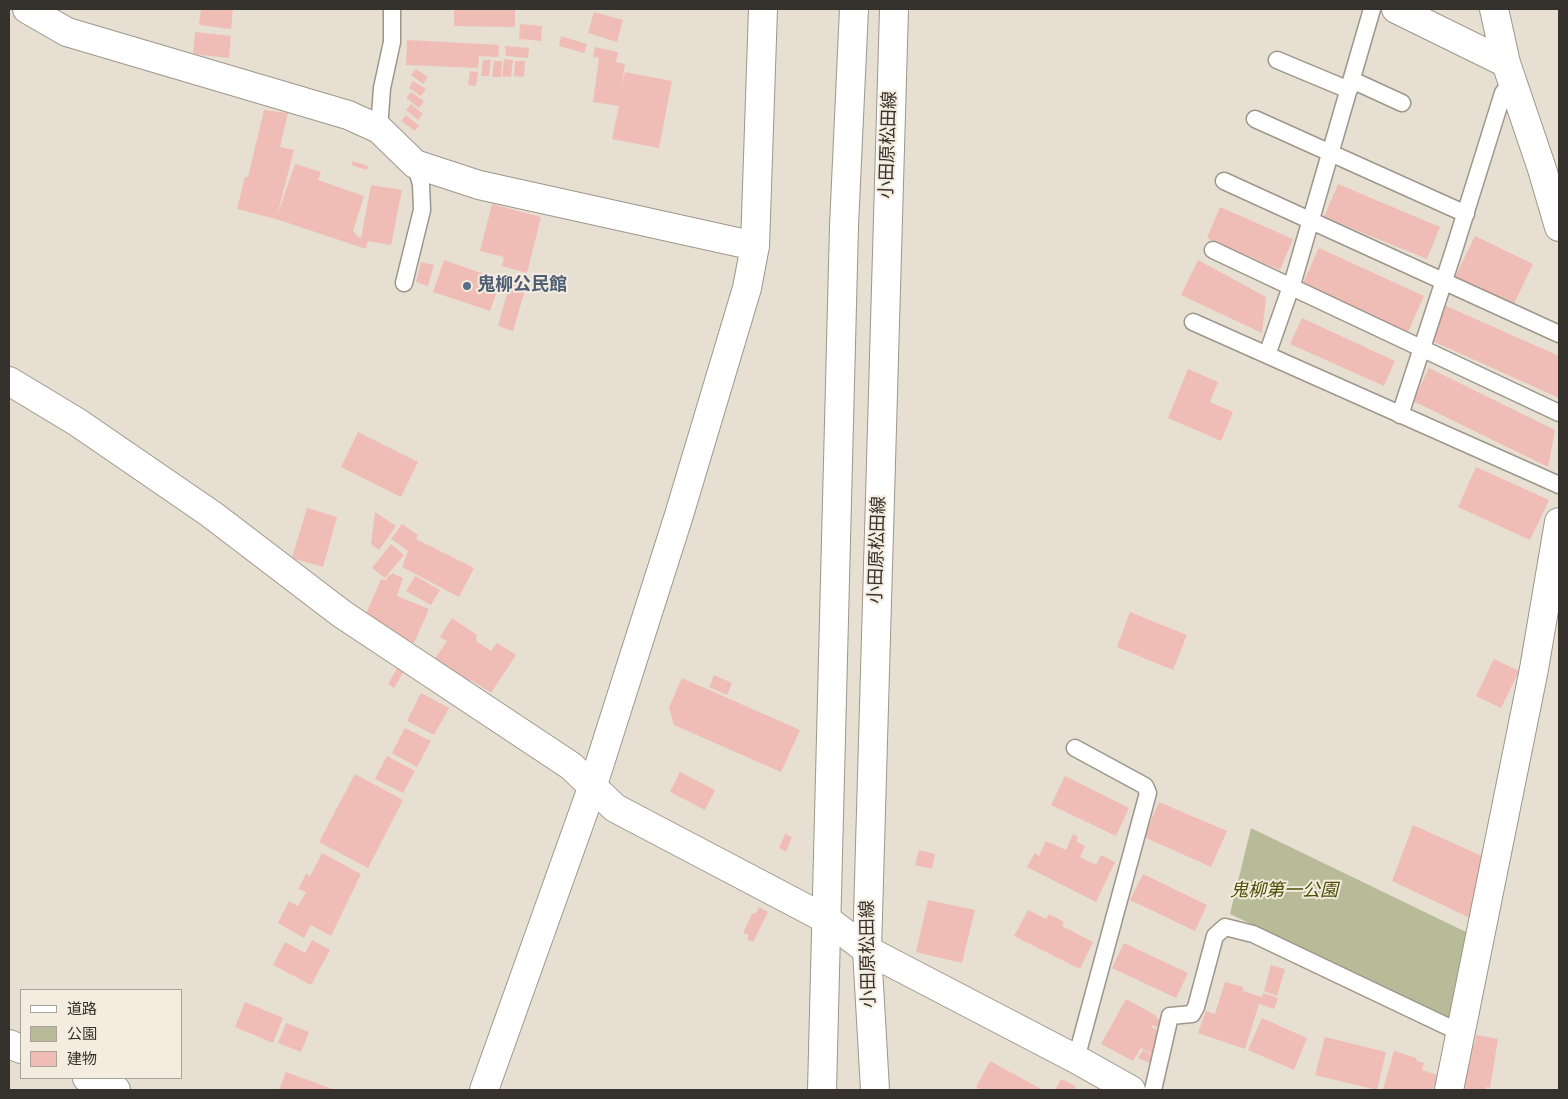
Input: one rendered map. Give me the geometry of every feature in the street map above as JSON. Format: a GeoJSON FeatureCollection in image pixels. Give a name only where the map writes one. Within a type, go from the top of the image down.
{"type":"FeatureCollection","features":[{"type":"Feature","properties":{"kind":"street"},"geometry":{"type":"LineString","coordinates":[[27,9],[67,32],[348,115],[379,128],[415,164],[479,185],[756,246]]}},
{"type":"Feature","properties":{"kind":"street"},"geometry":{"type":"LineString","coordinates":[[484,1090],[592,788],[679,515],[745,297],[756,246],[764,9]]}},
{"type":"Feature","properties":{"kind":"street"},"geometry":{"type":"LineString","coordinates":[[822,1090],[844,226],[854,9]]}},
{"type":"Feature","properties":{"kind":"street","name":"小田原松田線"},"geometry":{"type":"LineString","coordinates":[[875,1090],[867,950],[894,9]]}},
{"type":"Feature","properties":{"kind":"street"},"geometry":{"type":"LineString","coordinates":[[1396,9],[1509,72]]}},
{"type":"Feature","properties":{"kind":"street"},"geometry":{"type":"LineString","coordinates":[[1492,9],[1509,72],[1557,212]]}},
{"type":"Feature","properties":{"kind":"street"},"geometry":{"type":"LineString","coordinates":[[9,381],[77,422],[203,509],[342,614],[571,766],[615,808],[826,919],[867,950],[1076,1059],[1105,1083],[1131,1090]]}},
{"type":"Feature","properties":{"kind":"street"},"geometry":{"type":"LineString","coordinates":[[1449,1090],[1534,669],[1559,522]]}},
{"type":"Feature","properties":{"kind":"street"},"geometry":{"type":"LineString","coordinates":[[89,1079],[116,1090]]}},
{"type":"Feature","properties":{"kind":"lane"},"geometry":{"type":"LineString","coordinates":[[379,128],[382,88],[392,42],[392,9]]}},
{"type":"Feature","properties":{"kind":"lane"},"geometry":{"type":"LineString","coordinates":[[1268,356],[1291,287],[1372,9]]}},
{"type":"Feature","properties":{"kind":"lane"},"geometry":{"type":"LineString","coordinates":[[1277,60],[1402,103]]}},
{"type":"Feature","properties":{"kind":"lane"},"geometry":{"type":"LineString","coordinates":[[1400,415],[1466,214],[1509,72]]}},
{"type":"Feature","properties":{"kind":"lane"},"geometry":{"type":"LineString","coordinates":[[1255,119],[1466,214]]}},
{"type":"Feature","properties":{"kind":"lane"},"geometry":{"type":"LineString","coordinates":[[404,284],[422,210],[421,184],[415,164]]}},
{"type":"Feature","properties":{"kind":"lane"},"geometry":{"type":"LineString","coordinates":[[1224,181],[1559,334]]}},
{"type":"Feature","properties":{"kind":"lane"},"geometry":{"type":"LineString","coordinates":[[1213,250],[1559,413]]}},
{"type":"Feature","properties":{"kind":"lane"},"geometry":{"type":"LineString","coordinates":[[1193,322],[1559,485]]}},
{"type":"Feature","properties":{"kind":"lane"},"geometry":{"type":"LineString","coordinates":[[1075,748],[1145,786],[1148,793],[1076,1059]]}},
{"type":"Feature","properties":{"kind":"lane"},"geometry":{"type":"LineString","coordinates":[[1153,1090],[1170,1016],[1192,1014],[1196,1007],[1215,936],[1224,927],[1253,934],[1461,1033]]}},
{"type":"Feature","properties":{"kind":"green space","name":"鬼柳第一公園"},"geometry":{"type":"Polygon","coordinates":[[[1251,828],[1468,933],[1452,1019],[1230,914],[1251,828]]]}},
{"type":"Feature","properties":{"kind":"building"},"geometry":{"type":"Polygon","coordinates":[[[201,9],[233,9],[231,29],[199,25],[201,9]]]}},
{"type":"Feature","properties":{"kind":"building"},"geometry":{"type":"Polygon","coordinates":[[[454,9],[515,9],[515,27],[454,26],[454,9]]]}},
{"type":"Feature","properties":{"kind":"building"},"geometry":{"type":"Polygon","coordinates":[[[594,12],[623,20],[617,42],[588,33],[594,12]]]}},
{"type":"Feature","properties":{"kind":"building"},"geometry":{"type":"Polygon","coordinates":[[[520,24],[542,26],[541,41],[519,39],[520,24]]]}},
{"type":"Feature","properties":{"kind":"building"},"geometry":{"type":"Polygon","coordinates":[[[195,32],[231,36],[229,58],[193,54],[195,32]]]}},
{"type":"Feature","properties":{"kind":"building"},"geometry":{"type":"Polygon","coordinates":[[[561,36],[587,44],[584,53],[559,46],[561,36]]]}},
{"type":"Feature","properties":{"kind":"building"},"geometry":{"type":"Polygon","coordinates":[[[407,40],[499,45],[498,57],[479,56],[478,68],[406,65],[407,40]]]}},
{"type":"Feature","properties":{"kind":"building"},"geometry":{"type":"Polygon","coordinates":[[[505,46],[529,48],[528,58],[506,56],[505,46]]]}},
{"type":"Feature","properties":{"kind":"building"},"geometry":{"type":"Polygon","coordinates":[[[595,47],[618,52],[616,62],[625,64],[621,89],[625,72],[672,81],[659,148],[612,139],[619,106],[593,102],[599,58],[593,57],[595,47]]]}},
{"type":"Feature","properties":{"kind":"building"},"geometry":{"type":"Polygon","coordinates":[[[504,59],[513,60],[511,77],[502,76],[504,59]]]}},
{"type":"Feature","properties":{"kind":"building"},"geometry":{"type":"Polygon","coordinates":[[[483,60],[491,60],[489,76],[481,76],[483,60]]]}},
{"type":"Feature","properties":{"kind":"building"},"geometry":{"type":"Polygon","coordinates":[[[494,61],[502,61],[501,77],[492,77],[494,61]]]}},
{"type":"Feature","properties":{"kind":"building"},"geometry":{"type":"Polygon","coordinates":[[[515,61],[525,61],[524,77],[514,76],[515,61]]]}},
{"type":"Feature","properties":{"kind":"building"},"geometry":{"type":"Polygon","coordinates":[[[416,69],[428,77],[423,84],[411,75],[416,69]]]}},
{"type":"Feature","properties":{"kind":"building"},"geometry":{"type":"Polygon","coordinates":[[[470,71],[478,72],[476,86],[468,85],[470,71]]]}},
{"type":"Feature","properties":{"kind":"building"},"geometry":{"type":"Polygon","coordinates":[[[413,81],[426,89],[421,96],[409,88],[413,81]]]}},
{"type":"Feature","properties":{"kind":"building"},"geometry":{"type":"Polygon","coordinates":[[[411,92],[424,101],[419,108],[406,98],[411,92]]]}},
{"type":"Feature","properties":{"kind":"building"},"geometry":{"type":"Polygon","coordinates":[[[411,104],[423,114],[418,120],[406,110],[411,104]]]}},
{"type":"Feature","properties":{"kind":"building"},"geometry":{"type":"Polygon","coordinates":[[[264,110],[288,113],[280,147],[294,150],[277,216],[295,164],[321,172],[318,180],[364,196],[353,231],[361,238],[371,185],[402,190],[391,245],[368,241],[366,249],[276,219],[237,209],[245,177],[248,177],[264,110]]]}},
{"type":"Feature","properties":{"kind":"building"},"geometry":{"type":"Polygon","coordinates":[[[406,115],[419,126],[415,131],[401,121],[406,115]]]}},
{"type":"Feature","properties":{"kind":"building"},"geometry":{"type":"Polygon","coordinates":[[[353,161],[368,166],[367,170],[351,165],[353,161]]]}},
{"type":"Feature","properties":{"kind":"building"},"geometry":{"type":"Polygon","coordinates":[[[1338,184],[1440,227],[1427,259],[1324,217],[1338,184]]]}},
{"type":"Feature","properties":{"kind":"building"},"geometry":{"type":"Polygon","coordinates":[[[492,204],[541,217],[527,273],[502,266],[504,257],[480,251],[492,204]]]}},
{"type":"Feature","properties":{"kind":"building"},"geometry":{"type":"Polygon","coordinates":[[[1220,207],[1293,239],[1280,270],[1207,238],[1220,207]]]}},
{"type":"Feature","properties":{"kind":"building"},"geometry":{"type":"Polygon","coordinates":[[[1475,236],[1533,264],[1513,306],[1455,277],[1475,236]]]}},
{"type":"Feature","properties":{"kind":"building"},"geometry":{"type":"Polygon","coordinates":[[[1319,248],[1424,296],[1408,332],[1303,283],[1319,248]]]}},
{"type":"Feature","properties":{"kind":"building","name":"鬼柳公民館"},"geometry":{"type":"Polygon","coordinates":[[[444,260],[501,280],[490,311],[433,292],[444,260]]]}},
{"type":"Feature","properties":{"kind":"building"},"geometry":{"type":"Polygon","coordinates":[[[1198,260],[1266,297],[1262,333],[1181,295],[1198,260]]]}},
{"type":"Feature","properties":{"kind":"building"},"geometry":{"type":"Polygon","coordinates":[[[421,262],[434,265],[428,286],[416,282],[421,262]]]}},
{"type":"Feature","properties":{"kind":"building"},"geometry":{"type":"Polygon","coordinates":[[[512,276],[528,280],[513,331],[498,326],[512,276]]]}},
{"type":"Feature","properties":{"kind":"building"},"geometry":{"type":"Polygon","coordinates":[[[1444,305],[1559,356],[1559,398],[1428,339],[1444,305]]]}},
{"type":"Feature","properties":{"kind":"building"},"geometry":{"type":"Polygon","coordinates":[[[1302,318],[1395,361],[1384,386],[1290,344],[1302,318]]]}},
{"type":"Feature","properties":{"kind":"building"},"geometry":{"type":"Polygon","coordinates":[[[1429,368],[1555,430],[1548,467],[1413,401],[1429,368]]]}},
{"type":"Feature","properties":{"kind":"building"},"geometry":{"type":"Polygon","coordinates":[[[1188,369],[1218,382],[1210,402],[1233,412],[1221,441],[1168,418],[1188,369]]]}},
{"type":"Feature","properties":{"kind":"building"},"geometry":{"type":"Polygon","coordinates":[[[358,432],[418,462],[401,497],[341,467],[358,432]]]}},
{"type":"Feature","properties":{"kind":"building"},"geometry":{"type":"Polygon","coordinates":[[[1476,467],[1549,500],[1530,540],[1458,507],[1476,467]]]}},
{"type":"Feature","properties":{"kind":"building"},"geometry":{"type":"Polygon","coordinates":[[[307,508],[337,517],[323,567],[292,558],[307,508]]]}},
{"type":"Feature","properties":{"kind":"building"},"geometry":{"type":"Polygon","coordinates":[[[375,512],[396,526],[379,550],[371,544],[375,512]]]}},
{"type":"Feature","properties":{"kind":"building"},"geometry":{"type":"Polygon","coordinates":[[[402,524],[418,535],[416,539],[474,568],[459,597],[402,567],[408,551],[391,539],[402,524]]]}},
{"type":"Feature","properties":{"kind":"building"},"geometry":{"type":"Polygon","coordinates":[[[391,544],[404,555],[385,578],[372,568],[391,544]]]}},
{"type":"Feature","properties":{"kind":"building"},"geometry":{"type":"Polygon","coordinates":[[[392,573],[403,578],[397,596],[429,609],[414,643],[363,621],[381,579],[386,580],[392,573]]]}},
{"type":"Feature","properties":{"kind":"building"},"geometry":{"type":"Polygon","coordinates":[[[415,576],[440,590],[431,605],[406,591],[415,576]]]}},
{"type":"Feature","properties":{"kind":"building"},"geometry":{"type":"Polygon","coordinates":[[[1130,612],[1187,635],[1173,670],[1117,647],[1130,612]]]}},
{"type":"Feature","properties":{"kind":"building"},"geometry":{"type":"Polygon","coordinates":[[[452,618],[477,635],[476,641],[491,651],[497,643],[516,655],[491,693],[471,680],[467,685],[429,667],[447,641],[440,637],[452,618]]]}},
{"type":"Feature","properties":{"kind":"building"},"geometry":{"type":"Polygon","coordinates":[[[1494,659],[1519,671],[1501,708],[1476,696],[1494,659]]]}},
{"type":"Feature","properties":{"kind":"building"},"geometry":{"type":"Polygon","coordinates":[[[398,667],[404,671],[394,688],[388,684],[398,667]]]}},
{"type":"Feature","properties":{"kind":"building"},"geometry":{"type":"Polygon","coordinates":[[[714,675],[732,683],[727,695],[709,687],[714,675]]]}},
{"type":"Feature","properties":{"kind":"building"},"geometry":{"type":"Polygon","coordinates":[[[682,678],[800,730],[781,772],[674,725],[669,707],[682,678]]]}},
{"type":"Feature","properties":{"kind":"building"},"geometry":{"type":"Polygon","coordinates":[[[421,693],[449,708],[434,735],[407,721],[421,693]]]}},
{"type":"Feature","properties":{"kind":"building"},"geometry":{"type":"Polygon","coordinates":[[[405,728],[431,741],[417,767],[392,753],[405,728]]]}},
{"type":"Feature","properties":{"kind":"building"},"geometry":{"type":"Polygon","coordinates":[[[387,756],[415,771],[403,793],[375,779],[387,756]]]}},
{"type":"Feature","properties":{"kind":"building"},"geometry":{"type":"Polygon","coordinates":[[[680,772],[715,790],[705,810],[670,792],[680,772]]]}},
{"type":"Feature","properties":{"kind":"building"},"geometry":{"type":"Polygon","coordinates":[[[355,774],[403,800],[368,868],[319,842],[355,774]]]}},
{"type":"Feature","properties":{"kind":"building"},"geometry":{"type":"Polygon","coordinates":[[[1065,776],[1129,808],[1116,836],[1051,805],[1065,776]]]}},
{"type":"Feature","properties":{"kind":"building"},"geometry":{"type":"Polygon","coordinates":[[[1159,802],[1227,831],[1211,867],[1144,837],[1159,802]]]}},
{"type":"Feature","properties":{"kind":"building"},"geometry":{"type":"Polygon","coordinates":[[[1413,825],[1486,858],[1470,918],[1392,881],[1413,825]]]}},
{"type":"Feature","properties":{"kind":"building"},"geometry":{"type":"Polygon","coordinates":[[[785,834],[792,837],[786,852],[779,848],[785,834]]]}},
{"type":"Feature","properties":{"kind":"building"},"geometry":{"type":"Polygon","coordinates":[[[1073,834],[1078,837],[1076,841],[1085,846],[1080,857],[1096,865],[1101,855],[1115,862],[1096,902],[1027,867],[1035,853],[1039,856],[1046,841],[1066,850],[1073,834]]]}},
{"type":"Feature","properties":{"kind":"building"},"geometry":{"type":"Polygon","coordinates":[[[919,850],[935,854],[932,869],[915,865],[919,850]]]}},
{"type":"Feature","properties":{"kind":"building"},"geometry":{"type":"Polygon","coordinates":[[[322,853],[361,874],[331,936],[311,925],[304,938],[278,923],[289,901],[298,906],[306,892],[298,889],[306,874],[310,876],[322,853]]]}},
{"type":"Feature","properties":{"kind":"building"},"geometry":{"type":"Polygon","coordinates":[[[1143,874],[1207,905],[1195,931],[1130,900],[1143,874]]]}},
{"type":"Feature","properties":{"kind":"building"},"geometry":{"type":"Polygon","coordinates":[[[928,900],[975,910],[962,963],[916,952],[928,900]]]}},
{"type":"Feature","properties":{"kind":"building"},"geometry":{"type":"Polygon","coordinates":[[[759,907],[768,912],[753,942],[747,939],[749,935],[743,933],[752,914],[756,913],[759,907]]]}},
{"type":"Feature","properties":{"kind":"building"},"geometry":{"type":"Polygon","coordinates":[[[1028,910],[1046,919],[1049,914],[1064,922],[1062,926],[1093,942],[1080,969],[1014,936],[1028,910]]]}},
{"type":"Feature","properties":{"kind":"building"},"geometry":{"type":"Polygon","coordinates":[[[312,940],[330,950],[311,985],[273,965],[285,942],[305,953],[312,940]]]}},
{"type":"Feature","properties":{"kind":"building"},"geometry":{"type":"Polygon","coordinates":[[[1124,943],[1188,973],[1176,998],[1112,968],[1124,943]]]}},
{"type":"Feature","properties":{"kind":"building"},"geometry":{"type":"Polygon","coordinates":[[[1271,965],[1285,969],[1277,996],[1264,991],[1271,965]]]}},
{"type":"Feature","properties":{"kind":"building"},"geometry":{"type":"Polygon","coordinates":[[[1225,982],[1243,987],[1243,991],[1262,997],[1263,993],[1278,998],[1274,1009],[1259,1004],[1245,1049],[1198,1033],[1206,1011],[1215,1014],[1225,982]]]}},
{"type":"Feature","properties":{"kind":"building"},"geometry":{"type":"Polygon","coordinates":[[[1126,999],[1157,1016],[1156,1018],[1162,1021],[1159,1028],[1152,1025],[1152,1027],[1161,1032],[1159,1041],[1152,1054],[1141,1048],[1133,1061],[1101,1044],[1126,999]]]}},
{"type":"Feature","properties":{"kind":"building"},"geometry":{"type":"Polygon","coordinates":[[[245,1002],[283,1018],[273,1043],[235,1027],[245,1002]]]}},
{"type":"Feature","properties":{"kind":"building"},"geometry":{"type":"Polygon","coordinates":[[[1262,1018],[1307,1038],[1294,1070],[1248,1050],[1262,1018]]]}},
{"type":"Feature","properties":{"kind":"building"},"geometry":{"type":"Polygon","coordinates":[[[286,1023],[309,1032],[301,1052],[278,1043],[286,1023]]]}},
{"type":"Feature","properties":{"kind":"building"},"geometry":{"type":"Polygon","coordinates":[[[1476,1035],[1498,1039],[1490,1088],[1486,1087],[1486,1090],[1462,1090],[1471,1045],[1475,1044],[1476,1035]]]}},
{"type":"Feature","properties":{"kind":"building"},"geometry":{"type":"Polygon","coordinates":[[[1325,1037],[1386,1052],[1377,1090],[1315,1075],[1325,1037]]]}},
{"type":"Feature","properties":{"kind":"building"},"geometry":{"type":"Polygon","coordinates":[[[1143,1050],[1153,1056],[1150,1063],[1138,1058],[1143,1050]]]}},
{"type":"Feature","properties":{"kind":"building"},"geometry":{"type":"Polygon","coordinates":[[[1394,1051],[1416,1058],[1417,1061],[1424,1063],[1422,1070],[1438,1075],[1433,1090],[1383,1090],[1394,1051]]]}},
{"type":"Feature","properties":{"kind":"building"},"geometry":{"type":"Polygon","coordinates":[[[990,1061],[1043,1090],[981,1090],[976,1087],[990,1061]]]}},
{"type":"Feature","properties":{"kind":"building"},"geometry":{"type":"Polygon","coordinates":[[[286,1072],[335,1090],[279,1090],[286,1072]]]}},
{"type":"Feature","properties":{"kind":"building"},"geometry":{"type":"Polygon","coordinates":[[[1061,1079],[1076,1086],[1074,1090],[1055,1090],[1061,1079]]]}},
{"type":"Feature","properties":{"kind":"place","name":"鬼柳公民館"},"geometry":{"type":"Point","coordinates":[467,286]}}]}
